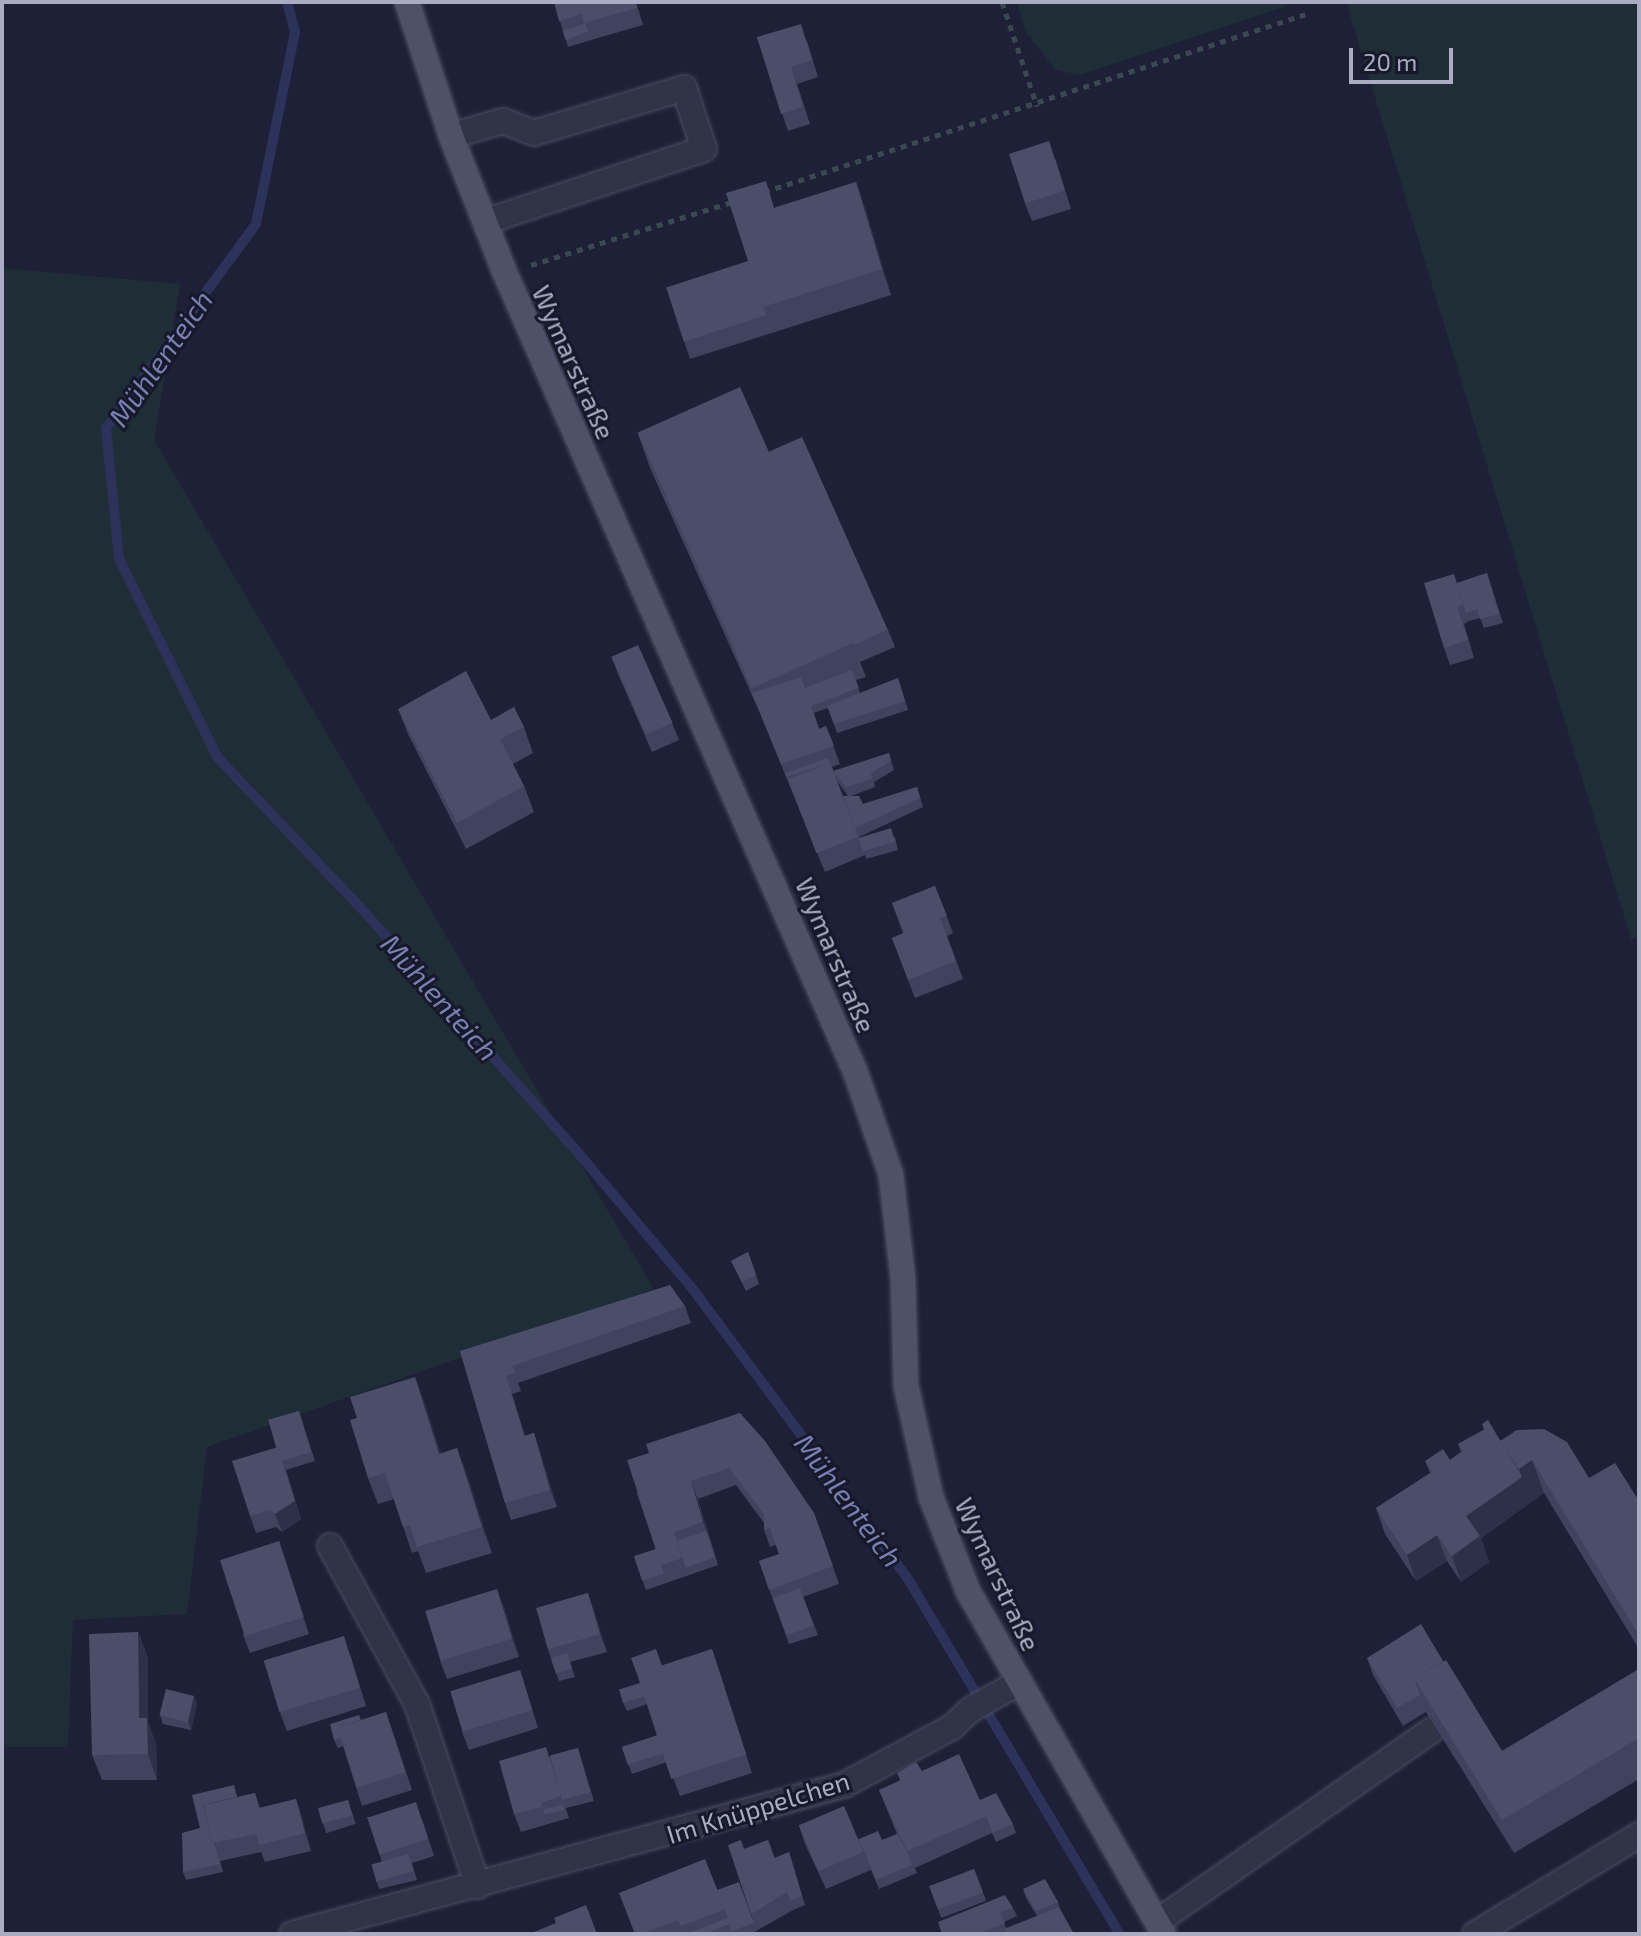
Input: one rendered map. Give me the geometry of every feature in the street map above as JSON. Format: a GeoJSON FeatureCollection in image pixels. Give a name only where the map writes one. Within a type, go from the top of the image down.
{"type":"FeatureCollection","features":[{"type":"Feature","properties":{"kind":"main road","name":"Wymarstraße"},"geometry":{"type":"LineString","coordinates":[[407,2],[451,136],[505,273],[855,1071],[891,1175],[903,1279],[906,1386],[931,1497],[968,1591],[1160,1928]]}},
{"type":"Feature","properties":{"kind":"street"},"geometry":{"type":"LineString","coordinates":[[451,136],[503,121],[534,133],[684,88],[704,149],[485,222]]}},
{"type":"Feature","properties":{"kind":"street"},"geometry":{"type":"LineString","coordinates":[[330,1546],[417,1704],[478,1886]]}},
{"type":"Feature","properties":{"kind":"street","name":"Im Knüppelchen"},"geometry":{"type":"LineString","coordinates":[[292,1934],[844,1785],[952,1727],[970,1710],[1018,1683]]}},
{"type":"Feature","properties":{"kind":"street"},"geometry":{"type":"LineString","coordinates":[[1160,1928],[1432,1730]]}},
{"type":"Feature","properties":{"kind":"street"},"geometry":{"type":"LineString","coordinates":[[1475,1934],[1639,1835]]}},
{"type":"Feature","properties":{"kind":"path"},"geometry":{"type":"LineString","coordinates":[[1002,2],[1037,106]]}},
{"type":"Feature","properties":{"kind":"path"},"geometry":{"type":"LineString","coordinates":[[505,273],[1037,106],[1306,14]]}},
{"type":"Feature","properties":{"kind":"shaded area"},"geometry":{"type":"Polygon","coordinates":[[[1016,2],[1299,2],[1080,75],[1056,70],[1027,34],[1016,2]]]}},
{"type":"Feature","properties":{"kind":"shaded area"},"geometry":{"type":"Polygon","coordinates":[[[1346,2],[1639,2],[1639,937],[1631,939],[1346,2]]]}},
{"type":"Feature","properties":{"kind":"shaded area"},"geometry":{"type":"Polygon","coordinates":[[[2,268],[180,284],[154,440],[654,1289],[207,1447],[187,1614],[73,1620],[68,1747],[2,1747],[2,268]]]}},
{"type":"Feature","properties":{"kind":"building"},"geometry":{"type":"Polygon","coordinates":[[[554,2],[635,2],[637,8],[584,23],[582,14],[559,21],[554,2]]]}},
{"type":"Feature","properties":{"kind":"building"},"geometry":{"type":"Polygon","coordinates":[[[585,23],[588,31],[566,40],[563,32],[585,23]]]}},
{"type":"Feature","properties":{"kind":"building"},"geometry":{"type":"Polygon","coordinates":[[[801,24],[812,60],[791,67],[803,107],[781,114],[757,37],[801,24]]]}},
{"type":"Feature","properties":{"kind":"building"},"geometry":{"type":"Polygon","coordinates":[[[1049,141],[1065,190],[1025,203],[1009,154],[1049,141]]]}},
{"type":"Feature","properties":{"kind":"building"},"geometry":{"type":"Polygon","coordinates":[[[766,181],[774,208],[856,182],[882,269],[763,307],[726,193],[766,181]]]}},
{"type":"Feature","properties":{"kind":"building"},"geometry":{"type":"Polygon","coordinates":[[[748,261],[766,315],[684,342],[666,288],[748,261]]]}},
{"type":"Feature","properties":{"kind":"building"},"geometry":{"type":"Polygon","coordinates":[[[740,387],[854,643],[752,688],[638,433],[740,387]]]}},
{"type":"Feature","properties":{"kind":"building"},"geometry":{"type":"Polygon","coordinates":[[[802,437],[888,630],[854,645],[768,452],[802,437]]]}},
{"type":"Feature","properties":{"kind":"building"},"geometry":{"type":"Polygon","coordinates":[[[1487,573],[1499,614],[1480,619],[1477,609],[1466,613],[1457,583],[1487,573]]]}},
{"type":"Feature","properties":{"kind":"building"},"geometry":{"type":"Polygon","coordinates":[[[1454,574],[1463,604],[1457,607],[1468,640],[1444,648],[1424,583],[1454,574]]]}},
{"type":"Feature","properties":{"kind":"building"},"geometry":{"type":"Polygon","coordinates":[[[638,645],[673,723],[646,734],[612,657],[638,645]]]}},
{"type":"Feature","properties":{"kind":"building"},"geometry":{"type":"Polygon","coordinates":[[[852,670],[859,688],[811,706],[804,688],[852,670]]]}},
{"type":"Feature","properties":{"kind":"building"},"geometry":{"type":"Polygon","coordinates":[[[466,671],[491,720],[514,707],[524,727],[500,739],[524,786],[457,823],[398,709],[466,671]]]}},
{"type":"Feature","properties":{"kind":"building"},"geometry":{"type":"Polygon","coordinates":[[[801,677],[819,729],[826,726],[834,746],[781,764],[752,693],[801,677]]]}},
{"type":"Feature","properties":{"kind":"building"},"geometry":{"type":"Polygon","coordinates":[[[898,678],[905,701],[834,724],[827,706],[898,678]]]}},
{"type":"Feature","properties":{"kind":"building"},"geometry":{"type":"Polygon","coordinates":[[[889,753],[891,761],[871,773],[872,779],[846,787],[833,771],[889,753]]]}},
{"type":"Feature","properties":{"kind":"building"},"geometry":{"type":"Polygon","coordinates":[[[828,758],[830,763],[787,777],[790,785],[785,773],[828,758]]]}},
{"type":"Feature","properties":{"kind":"building"},"geometry":{"type":"Polygon","coordinates":[[[830,763],[858,837],[816,853],[788,779],[830,763]]]}},
{"type":"Feature","properties":{"kind":"building"},"geometry":{"type":"Polygon","coordinates":[[[917,787],[920,798],[855,828],[843,796],[859,796],[863,804],[917,787]]]}},
{"type":"Feature","properties":{"kind":"building"},"geometry":{"type":"Polygon","coordinates":[[[891,828],[895,841],[863,851],[858,838],[891,828]]]}},
{"type":"Feature","properties":{"kind":"building"},"geometry":{"type":"Polygon","coordinates":[[[935,886],[947,916],[940,918],[956,961],[908,980],[892,938],[904,933],[892,903],[935,886]]]}},
{"type":"Feature","properties":{"kind":"building"},"geometry":{"type":"Polygon","coordinates":[[[748,1252],[756,1275],[742,1282],[731,1261],[748,1252]]]}},
{"type":"Feature","properties":{"kind":"building"},"geometry":{"type":"Polygon","coordinates":[[[670,1285],[685,1306],[512,1366],[515,1373],[506,1376],[524,1436],[534,1433],[550,1490],[505,1503],[460,1351],[670,1285]]]}},
{"type":"Feature","properties":{"kind":"building"},"geometry":{"type":"Polygon","coordinates":[[[415,1377],[439,1454],[457,1448],[482,1527],[417,1547],[410,1525],[403,1527],[385,1473],[368,1478],[350,1420],[357,1418],[350,1397],[415,1377]]]}},
{"type":"Feature","properties":{"kind":"building"},"geometry":{"type":"Polygon","coordinates":[[[299,1411],[311,1452],[280,1461],[268,1420],[299,1411]]]}},
{"type":"Feature","properties":{"kind":"building"},"geometry":{"type":"Polygon","coordinates":[[[740,1413],[765,1441],[814,1513],[833,1566],[769,1590],[759,1561],[779,1554],[770,1528],[764,1530],[764,1514],[729,1468],[691,1481],[703,1522],[674,1532],[682,1558],[661,1565],[637,1493],[660,1486],[646,1444],[740,1413]]]}},
{"type":"Feature","properties":{"kind":"building"},"geometry":{"type":"Polygon","coordinates":[[[1488,1420],[1522,1477],[1466,1516],[1480,1536],[1452,1556],[1437,1535],[1407,1555],[1376,1508],[1432,1472],[1425,1461],[1443,1449],[1450,1460],[1463,1451],[1458,1444],[1485,1429],[1482,1424],[1488,1420]]]}},
{"type":"Feature","properties":{"kind":"building"},"geometry":{"type":"Polygon","coordinates":[[[1544,1429],[1567,1442],[1589,1478],[1615,1463],[1639,1501],[1639,1635],[1532,1460],[1519,1469],[1500,1441],[1517,1430],[1544,1429]]]}},
{"type":"Feature","properties":{"kind":"building"},"geometry":{"type":"Polygon","coordinates":[[[278,1447],[295,1501],[275,1514],[270,1510],[250,1516],[232,1461],[278,1447]]]}},
{"type":"Feature","properties":{"kind":"building"},"geometry":{"type":"Polygon","coordinates":[[[649,1453],[660,1486],[638,1493],[627,1460],[649,1453]]]}},
{"type":"Feature","properties":{"kind":"building"},"geometry":{"type":"Polygon","coordinates":[[[706,1531],[715,1557],[686,1568],[677,1541],[706,1531]]]}},
{"type":"Feature","properties":{"kind":"building"},"geometry":{"type":"Polygon","coordinates":[[[279,1541],[304,1617],[245,1636],[220,1560],[279,1541]]]}},
{"type":"Feature","properties":{"kind":"building"},"geometry":{"type":"Polygon","coordinates":[[[656,1549],[664,1574],[642,1581],[634,1556],[656,1549]]]}},
{"type":"Feature","properties":{"kind":"building"},"geometry":{"type":"Polygon","coordinates":[[[800,1588],[814,1626],[786,1636],[773,1598],[800,1588]]]}},
{"type":"Feature","properties":{"kind":"building"},"geometry":{"type":"Polygon","coordinates":[[[497,1589],[512,1639],[440,1661],[425,1611],[497,1589]]]}},
{"type":"Feature","properties":{"kind":"building"},"geometry":{"type":"Polygon","coordinates":[[[588,1593],[600,1634],[548,1649],[536,1608],[588,1593]]]}},
{"type":"Feature","properties":{"kind":"building"},"geometry":{"type":"Polygon","coordinates":[[[1421,1624],[1443,1661],[1414,1678],[1420,1695],[1397,1708],[1367,1658],[1421,1624]]]}},
{"type":"Feature","properties":{"kind":"building"},"geometry":{"type":"Polygon","coordinates":[[[138,1632],[139,1718],[147,1718],[148,1754],[92,1755],[89,1634],[138,1632]]]}},
{"type":"Feature","properties":{"kind":"building"},"geometry":{"type":"Polygon","coordinates":[[[344,1636],[360,1688],[279,1712],[264,1661],[344,1636]]]}},
{"type":"Feature","properties":{"kind":"building"},"geometry":{"type":"Polygon","coordinates":[[[656,1649],[662,1666],[637,1674],[638,1677],[631,1658],[656,1649]]]}},
{"type":"Feature","properties":{"kind":"building"},"geometry":{"type":"Polygon","coordinates":[[[712,1649],[746,1755],[671,1779],[637,1673],[712,1649]]]}},
{"type":"Feature","properties":{"kind":"building"},"geometry":{"type":"Polygon","coordinates":[[[567,1653],[572,1668],[556,1673],[551,1658],[567,1653]]]}},
{"type":"Feature","properties":{"kind":"building"},"geometry":{"type":"Polygon","coordinates":[[[1446,1660],[1502,1751],[1639,1669],[1639,1738],[1502,1820],[1414,1678],[1446,1660]]]}},
{"type":"Feature","properties":{"kind":"building"},"geometry":{"type":"Polygon","coordinates":[[[520,1670],[532,1710],[462,1732],[450,1691],[520,1670]]]}},
{"type":"Feature","properties":{"kind":"building"},"geometry":{"type":"Polygon","coordinates":[[[640,1683],[644,1696],[623,1703],[619,1689],[640,1683]]]}},
{"type":"Feature","properties":{"kind":"building"},"geometry":{"type":"Polygon","coordinates":[[[166,1689],[194,1696],[188,1722],[159,1715],[166,1689]]]}},
{"type":"Feature","properties":{"kind":"building"},"geometry":{"type":"Polygon","coordinates":[[[386,1712],[405,1772],[357,1788],[337,1728],[386,1712]]]}},
{"type":"Feature","properties":{"kind":"building"},"geometry":{"type":"Polygon","coordinates":[[[359,1715],[361,1720],[338,1728],[341,1737],[334,1740],[330,1724],[359,1715]]]}},
{"type":"Feature","properties":{"kind":"building"},"geometry":{"type":"Polygon","coordinates":[[[658,1735],[664,1753],[628,1765],[622,1747],[658,1735]]]}},
{"type":"Feature","properties":{"kind":"building"},"geometry":{"type":"Polygon","coordinates":[[[546,1747],[561,1796],[541,1803],[542,1807],[514,1814],[499,1761],[546,1747]]]}},
{"type":"Feature","properties":{"kind":"building"},"geometry":{"type":"Polygon","coordinates":[[[578,1748],[590,1792],[562,1800],[550,1756],[578,1748]]]}},
{"type":"Feature","properties":{"kind":"building"},"geometry":{"type":"Polygon","coordinates":[[[959,1754],[987,1816],[907,1851],[879,1790],[901,1780],[897,1773],[916,1762],[922,1771],[959,1754]]]}},
{"type":"Feature","properties":{"kind":"building"},"geometry":{"type":"Polygon","coordinates":[[[234,1785],[237,1797],[203,1805],[220,1864],[183,1872],[182,1833],[200,1828],[192,1795],[234,1785]]]}},
{"type":"Feature","properties":{"kind":"building"},"geometry":{"type":"Polygon","coordinates":[[[255,1793],[259,1808],[296,1799],[305,1833],[259,1845],[256,1834],[212,1843],[203,1805],[255,1793]]]}},
{"type":"Feature","properties":{"kind":"building"},"geometry":{"type":"Polygon","coordinates":[[[996,1793],[1013,1824],[993,1833],[980,1800],[996,1793]]]}},
{"type":"Feature","properties":{"kind":"building"},"geometry":{"type":"Polygon","coordinates":[[[348,1800],[352,1815],[322,1823],[318,1808],[348,1800]]]}},
{"type":"Feature","properties":{"kind":"building"},"geometry":{"type":"Polygon","coordinates":[[[416,1802],[428,1839],[380,1855],[367,1818],[416,1802]]]}},
{"type":"Feature","properties":{"kind":"building"},"geometry":{"type":"Polygon","coordinates":[[[564,1805],[565,1810],[544,1814],[543,1809],[564,1805]]]}},
{"type":"Feature","properties":{"kind":"building"},"geometry":{"type":"Polygon","coordinates":[[[844,1806],[864,1852],[818,1871],[799,1825],[844,1806]]]}},
{"type":"Feature","properties":{"kind":"building"},"geometry":{"type":"Polygon","coordinates":[[[878,1831],[882,1840],[897,1834],[912,1865],[876,1880],[859,1839],[878,1831]]]}},
{"type":"Feature","properties":{"kind":"building"},"geometry":{"type":"Polygon","coordinates":[[[741,1840],[744,1849],[768,1840],[787,1892],[751,1914],[728,1845],[741,1840]]]}},
{"type":"Feature","properties":{"kind":"building"},"geometry":{"type":"Polygon","coordinates":[[[789,1852],[802,1896],[790,1901],[774,1858],[789,1852]]]}},
{"type":"Feature","properties":{"kind":"building"},"geometry":{"type":"Polygon","coordinates":[[[408,1854],[413,1871],[376,1882],[371,1864],[408,1854]]]}},
{"type":"Feature","properties":{"kind":"building"},"geometry":{"type":"Polygon","coordinates":[[[705,1859],[725,1909],[681,1926],[678,1920],[635,1934],[619,1893],[705,1859]]]}},
{"type":"Feature","properties":{"kind":"building"},"geometry":{"type":"Polygon","coordinates":[[[974,1869],[983,1892],[938,1910],[929,1886],[974,1869]]]}},
{"type":"Feature","properties":{"kind":"building"},"geometry":{"type":"Polygon","coordinates":[[[1045,1879],[1058,1902],[1036,1911],[1023,1889],[1045,1879]]]}},
{"type":"Feature","properties":{"kind":"building"},"geometry":{"type":"Polygon","coordinates":[[[739,1882],[754,1923],[732,1931],[729,1924],[704,1934],[686,1934],[728,1918],[717,1890],[739,1882]]]}},
{"type":"Feature","properties":{"kind":"building"},"geometry":{"type":"Polygon","coordinates":[[[1005,1895],[1013,1908],[1000,1913],[1005,1923],[977,1934],[942,1934],[938,1922],[1005,1895]]]}},
{"type":"Feature","properties":{"kind":"building"},"geometry":{"type":"Polygon","coordinates":[[[586,1905],[597,1934],[529,1934],[556,1923],[554,1918],[586,1905]]]}},
{"type":"Feature","properties":{"kind":"building"},"geometry":{"type":"Polygon","coordinates":[[[1059,1907],[1074,1934],[1007,1934],[1005,1929],[1059,1907]]]}},
{"type":"Feature","properties":{"kind":"waterway","name":"Mühlenteich"},"geometry":{"type":"LineString","coordinates":[[287,2],[295,32],[256,224],[106,428],[119,559],[218,758],[360,907],[569,1142],[692,1288],[908,1579],[1120,1934]]}}]}
